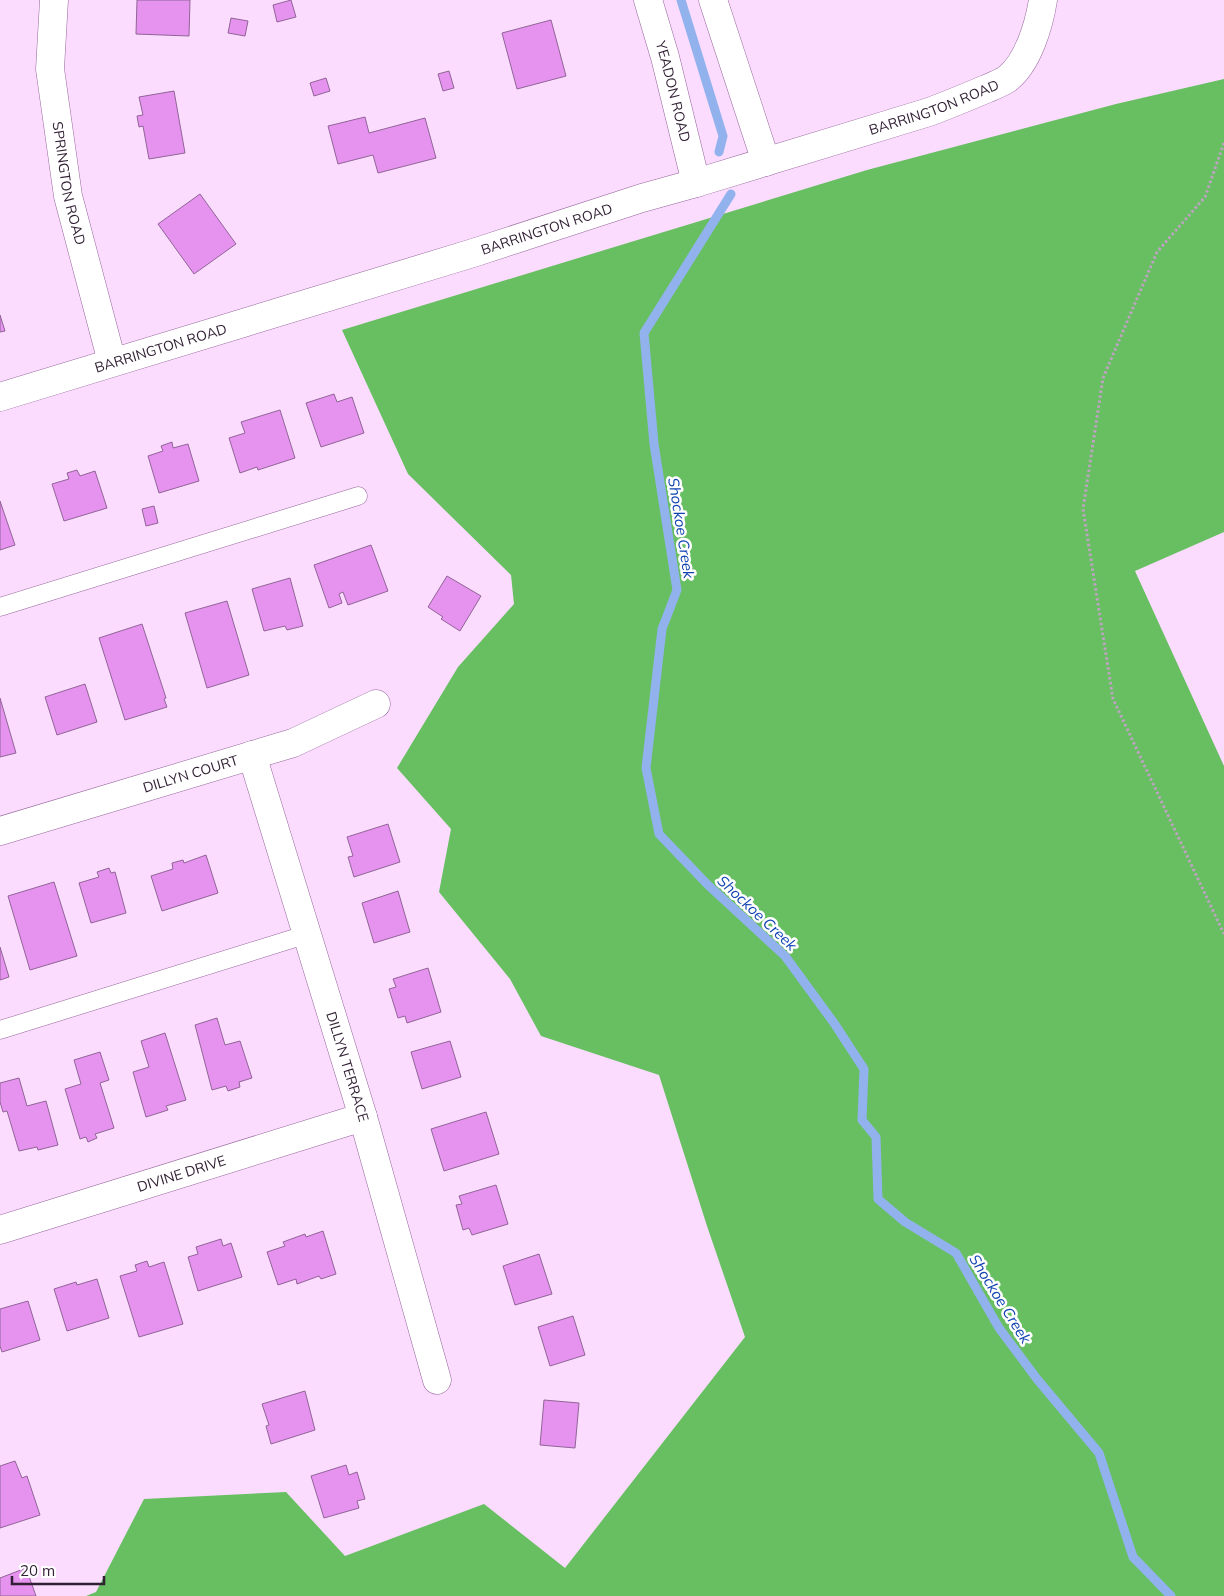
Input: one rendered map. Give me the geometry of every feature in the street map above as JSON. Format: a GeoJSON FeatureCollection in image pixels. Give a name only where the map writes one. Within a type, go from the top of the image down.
{"type":"FeatureCollection","features":[{"type":"Feature","properties":{"kind":"street","name":"SPRINGTON ROAD"},"geometry":{"type":"LineString","coordinates":[[54,0],[50,69],[68,196],[112,362]]}},
{"type":"Feature","properties":{"kind":"street","name":"YEADON ROAD"},"geometry":{"type":"LineString","coordinates":[[648,0],[665,57],[696,184]]}},
{"type":"Feature","properties":{"kind":"street"},"geometry":{"type":"LineString","coordinates":[[714,0],[766,162]]}},
{"type":"Feature","properties":{"kind":"street","name":"BARRINGTON ROAD"},"geometry":{"type":"LineString","coordinates":[[0,397],[473,253],[642,198],[696,184],[929,112],[961,100],[1006,80],[1014,73],[1024,59],[1036,32],[1043,0]]}},
{"type":"Feature","properties":{"kind":"street","name":"DILLYN COURT"},"geometry":{"type":"LineString","coordinates":[[0,831],[293,743],[376,704]]}},
{"type":"Feature","properties":{"kind":"street","name":"DILLYN TERRACE"},"geometry":{"type":"LineString","coordinates":[[252,755],[363,1117],[437,1380]]}},
{"type":"Feature","properties":{"kind":"street","name":"DIVINE DRIVE"},"geometry":{"type":"LineString","coordinates":[[0,1230],[363,1117]]}},
{"type":"Feature","properties":{"kind":"lane"},"geometry":{"type":"LineString","coordinates":[[0,607],[358,496]]}},
{"type":"Feature","properties":{"kind":"lane"},"geometry":{"type":"LineString","coordinates":[[0,1030],[308,934]]}},
{"type":"Feature","properties":{"kind":"path"},"geometry":{"type":"LineString","coordinates":[[1224,143],[1205,197],[1157,252],[1103,378],[1084,509],[1113,699],[1224,934]]}},
{"type":"Feature","properties":{"kind":"green space"},"geometry":{"type":"Polygon","coordinates":[[[1224,79],[1224,532],[1135,571],[1224,766],[1224,1596],[86,1596],[96,1592],[144,1499],[286,1492],[345,1556],[484,1504],[565,1568],[745,1337],[659,1075],[541,1036],[510,979],[439,892],[451,829],[397,768],[458,667],[514,604],[511,575],[408,474],[342,330],[867,170],[1116,104],[1224,79]]]}},
{"type":"Feature","properties":{"kind":"building"},"geometry":{"type":"Polygon","coordinates":[[[137,0],[190,0],[189,36],[136,34],[137,0]]]}},
{"type":"Feature","properties":{"kind":"building"},"geometry":{"type":"Polygon","coordinates":[[[291,0],[296,17],[277,22],[273,5],[291,0]]]}},
{"type":"Feature","properties":{"kind":"building"},"geometry":{"type":"Polygon","coordinates":[[[231,18],[248,21],[245,36],[228,33],[231,18]]]}},
{"type":"Feature","properties":{"kind":"building"},"geometry":{"type":"Polygon","coordinates":[[[551,20],[566,76],[517,89],[502,33],[551,20]]]}},
{"type":"Feature","properties":{"kind":"building"},"geometry":{"type":"Polygon","coordinates":[[[449,71],[454,88],[443,91],[438,74],[449,71]]]}},
{"type":"Feature","properties":{"kind":"building"},"geometry":{"type":"Polygon","coordinates":[[[326,78],[330,91],[314,96],[310,83],[326,78]]]}},
{"type":"Feature","properties":{"kind":"building"},"geometry":{"type":"Polygon","coordinates":[[[174,91],[185,153],[149,159],[143,126],[139,127],[137,116],[143,115],[139,97],[174,91]]]}},
{"type":"Feature","properties":{"kind":"building"},"geometry":{"type":"Polygon","coordinates":[[[365,117],[369,133],[425,118],[436,158],[378,173],[373,155],[338,164],[328,126],[365,117]]]}},
{"type":"Feature","properties":{"kind":"building"},"geometry":{"type":"Polygon","coordinates":[[[200,194],[236,244],[194,274],[158,224],[200,194]]]}},
{"type":"Feature","properties":{"kind":"building"},"geometry":{"type":"Polygon","coordinates":[[[0,315],[5,331],[0,332],[0,315]]]}},
{"type":"Feature","properties":{"kind":"building"},"geometry":{"type":"Polygon","coordinates":[[[334,394],[337,402],[352,397],[364,433],[321,447],[306,403],[334,394]]]}},
{"type":"Feature","properties":{"kind":"building"},"geometry":{"type":"Polygon","coordinates":[[[280,410],[295,458],[258,470],[257,467],[240,473],[229,438],[245,433],[241,422],[280,410]]]}},
{"type":"Feature","properties":{"kind":"building"},"geometry":{"type":"Polygon","coordinates":[[[172,442],[173,448],[188,444],[199,481],[159,493],[148,456],[163,451],[161,446],[172,442]]]}},
{"type":"Feature","properties":{"kind":"building"},"geometry":{"type":"Polygon","coordinates":[[[77,470],[80,476],[95,471],[107,508],[64,521],[52,484],[69,479],[67,473],[77,470]]]}},
{"type":"Feature","properties":{"kind":"building"},"geometry":{"type":"Polygon","coordinates":[[[0,501],[15,545],[0,550],[0,501]]]}},
{"type":"Feature","properties":{"kind":"building"},"geometry":{"type":"Polygon","coordinates":[[[154,506],[158,523],[146,526],[142,509],[154,506]]]}},
{"type":"Feature","properties":{"kind":"building"},"geometry":{"type":"Polygon","coordinates":[[[371,545],[388,591],[348,605],[343,592],[339,594],[342,603],[329,608],[314,565],[371,545]]]}},
{"type":"Feature","properties":{"kind":"building"},"geometry":{"type":"Polygon","coordinates":[[[447,576],[481,596],[460,631],[441,619],[443,617],[428,607],[447,576]]]}},
{"type":"Feature","properties":{"kind":"building"},"geometry":{"type":"Polygon","coordinates":[[[290,578],[303,626],[287,630],[285,626],[264,631],[252,589],[290,578]]]}},
{"type":"Feature","properties":{"kind":"building"},"geometry":{"type":"Polygon","coordinates":[[[227,601],[249,675],[207,688],[185,613],[227,601]]]}},
{"type":"Feature","properties":{"kind":"building"},"geometry":{"type":"Polygon","coordinates":[[[142,624],[166,698],[164,699],[167,707],[125,720],[99,638],[142,624]]]}},
{"type":"Feature","properties":{"kind":"building"},"geometry":{"type":"Polygon","coordinates":[[[85,684],[97,722],[57,735],[45,697],[85,684]]]}},
{"type":"Feature","properties":{"kind":"building"},"geometry":{"type":"Polygon","coordinates":[[[0,698],[16,753],[0,757],[0,698]]]}},
{"type":"Feature","properties":{"kind":"building"},"geometry":{"type":"Polygon","coordinates":[[[388,824],[400,862],[354,877],[348,857],[353,856],[347,837],[388,824]]]}},
{"type":"Feature","properties":{"kind":"building"},"geometry":{"type":"Polygon","coordinates":[[[206,855],[218,893],[162,911],[151,876],[173,869],[172,863],[183,860],[184,863],[206,855]]]}},
{"type":"Feature","properties":{"kind":"building"},"geometry":{"type":"Polygon","coordinates":[[[109,868],[111,873],[115,872],[126,913],[91,923],[79,883],[99,877],[97,872],[109,868]]]}},
{"type":"Feature","properties":{"kind":"building"},"geometry":{"type":"Polygon","coordinates":[[[54,882],[77,956],[30,970],[8,896],[54,882]]]}},
{"type":"Feature","properties":{"kind":"building"},"geometry":{"type":"Polygon","coordinates":[[[398,891],[410,932],[374,943],[362,903],[398,891]]]}},
{"type":"Feature","properties":{"kind":"building"},"geometry":{"type":"Polygon","coordinates":[[[0,947],[9,977],[0,980],[0,947]]]}},
{"type":"Feature","properties":{"kind":"building"},"geometry":{"type":"Polygon","coordinates":[[[428,968],[441,1012],[407,1023],[405,1016],[398,1018],[389,989],[396,987],[393,979],[428,968]]]}},
{"type":"Feature","properties":{"kind":"building"},"geometry":{"type":"Polygon","coordinates":[[[217,1018],[225,1045],[240,1041],[252,1078],[239,1082],[240,1087],[228,1091],[226,1086],[212,1090],[195,1025],[217,1018]]]}},
{"type":"Feature","properties":{"kind":"building"},"geometry":{"type":"Polygon","coordinates":[[[165,1033],[186,1100],[166,1106],[168,1110],[146,1117],[133,1072],[149,1067],[141,1041],[165,1033]]]}},
{"type":"Feature","properties":{"kind":"building"},"geometry":{"type":"Polygon","coordinates":[[[450,1041],[461,1077],[422,1089],[411,1052],[450,1041]]]}},
{"type":"Feature","properties":{"kind":"building"},"geometry":{"type":"Polygon","coordinates":[[[100,1052],[109,1080],[100,1083],[114,1128],[95,1134],[97,1138],[88,1142],[86,1137],[80,1139],[65,1089],[81,1084],[74,1060],[100,1052]]]}},
{"type":"Feature","properties":{"kind":"building"},"geometry":{"type":"Polygon","coordinates":[[[19,1078],[27,1106],[46,1101],[58,1145],[38,1150],[37,1147],[19,1151],[7,1111],[3,1112],[0,1102],[0,1083],[19,1078]]]}},
{"type":"Feature","properties":{"kind":"building"},"geometry":{"type":"Polygon","coordinates":[[[486,1112],[499,1154],[444,1171],[431,1129],[486,1112]]]}},
{"type":"Feature","properties":{"kind":"building"},"geometry":{"type":"Polygon","coordinates":[[[496,1185],[508,1224],[472,1235],[469,1228],[463,1230],[456,1205],[462,1204],[459,1196],[496,1185]]]}},
{"type":"Feature","properties":{"kind":"building"},"geometry":{"type":"Polygon","coordinates":[[[323,1231],[336,1274],[321,1279],[319,1276],[297,1284],[296,1279],[278,1285],[267,1252],[285,1246],[283,1242],[305,1234],[306,1237],[323,1231]]]}},
{"type":"Feature","properties":{"kind":"building"},"geometry":{"type":"Polygon","coordinates":[[[221,1239],[223,1246],[231,1243],[242,1277],[198,1291],[188,1257],[198,1254],[196,1247],[221,1239]]]}},
{"type":"Feature","properties":{"kind":"building"},"geometry":{"type":"Polygon","coordinates":[[[539,1254],[552,1294],[515,1305],[503,1266],[539,1254]]]}},
{"type":"Feature","properties":{"kind":"building"},"geometry":{"type":"Polygon","coordinates":[[[147,1261],[149,1267],[164,1262],[183,1324],[139,1337],[120,1276],[137,1271],[135,1265],[147,1261]]]}},
{"type":"Feature","properties":{"kind":"building"},"geometry":{"type":"Polygon","coordinates":[[[97,1279],[109,1318],[67,1331],[54,1289],[76,1282],[77,1285],[97,1279]]]}},
{"type":"Feature","properties":{"kind":"building"},"geometry":{"type":"Polygon","coordinates":[[[28,1301],[40,1340],[2,1352],[0,1346],[0,1309],[28,1301]]]}},
{"type":"Feature","properties":{"kind":"building"},"geometry":{"type":"Polygon","coordinates":[[[573,1316],[585,1355],[550,1366],[538,1327],[573,1316]]]}},
{"type":"Feature","properties":{"kind":"building"},"geometry":{"type":"Polygon","coordinates":[[[305,1391],[315,1430],[271,1444],[266,1426],[269,1425],[262,1404],[305,1391]]]}},
{"type":"Feature","properties":{"kind":"building"},"geometry":{"type":"Polygon","coordinates":[[[544,1400],[579,1403],[575,1448],[540,1445],[544,1400]]]}},
{"type":"Feature","properties":{"kind":"building"},"geometry":{"type":"Polygon","coordinates":[[[15,1461],[22,1478],[27,1476],[40,1515],[0,1528],[0,1466],[15,1461]]]}},
{"type":"Feature","properties":{"kind":"building"},"geometry":{"type":"Polygon","coordinates":[[[346,1465],[349,1475],[357,1472],[365,1499],[357,1501],[359,1508],[324,1518],[311,1476],[346,1465]]]}},
{"type":"Feature","properties":{"kind":"building"},"geometry":{"type":"Polygon","coordinates":[[[26,1568],[36,1596],[0,1596],[0,1578],[26,1568]]]}},
{"type":"Feature","properties":{"kind":"waterway"},"geometry":{"type":"LineString","coordinates":[[681,0],[723,136],[719,152]]}},
{"type":"Feature","properties":{"kind":"waterway","name":"Shockoe Creek"},"geometry":{"type":"LineString","coordinates":[[731,194],[644,333],[654,444],[677,590],[662,629],[646,768],[659,834],[708,885],[785,956],[834,1023],[864,1069],[862,1120],[876,1137],[878,1199],[905,1222],[956,1253],[999,1328],[1037,1379],[1099,1453],[1133,1557],[1171,1596]]}}]}
